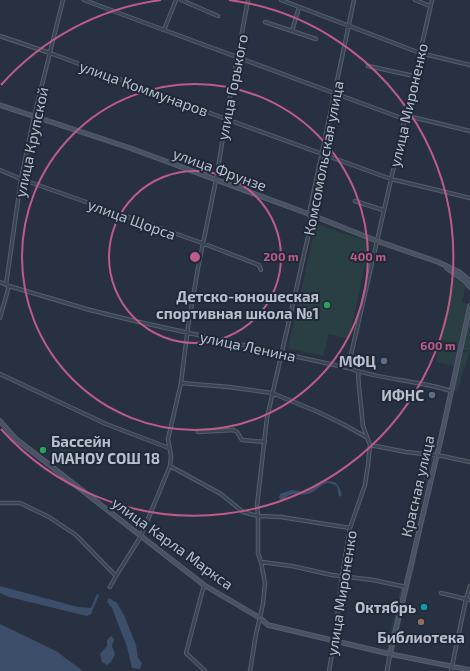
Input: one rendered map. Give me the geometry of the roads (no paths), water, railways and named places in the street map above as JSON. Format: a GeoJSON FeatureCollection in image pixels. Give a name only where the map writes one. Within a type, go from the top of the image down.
{"type":"FeatureCollection","features":[{"type":"Feature","properties":{"kind":"main road","name":"улица Фрунзе"},"geometry":{"type":"LineString","coordinates":[[0,105],[130,148],[309,214],[377,241],[430,259],[459,272],[470,281]]}},
{"type":"Feature","properties":{"kind":"main road","name":"улица Фрунзе"},"geometry":{"type":"LineString","coordinates":[[430,259],[449,269],[465,281],[470,287]]}},
{"type":"Feature","properties":{"kind":"main road","name":"Красная улица"},"geometry":{"type":"LineString","coordinates":[[390,654],[469,316],[470,306]]}},
{"type":"Feature","properties":{"kind":"main road","name":"улица Карла Маркса"},"geometry":{"type":"LineString","coordinates":[[0,422],[16,439],[204,585],[260,618],[268,625],[452,669],[470,670]]}},
{"type":"Feature","properties":{"kind":"street","name":"улица Крупской"},"geometry":{"type":"LineString","coordinates":[[0,318],[8,286],[21,179],[34,117],[63,0]]}},
{"type":"Feature","properties":{"kind":"street"},"geometry":{"type":"LineString","coordinates":[[84,0],[404,119],[412,116],[470,131]]}},
{"type":"Feature","properties":{"kind":"street"},"geometry":{"type":"LineString","coordinates":[[164,30],[176,0]]}},
{"type":"Feature","properties":{"kind":"street"},"geometry":{"type":"LineString","coordinates":[[181,0],[218,16]]}},
{"type":"Feature","properties":{"kind":"street","name":"улица Горького"},"geometry":{"type":"LineString","coordinates":[[110,587],[141,536],[170,466],[171,456],[168,439],[181,383],[202,244],[216,180],[248,0]]}},
{"type":"Feature","properties":{"kind":"street"},"geometry":{"type":"LineString","coordinates":[[281,0],[420,53],[470,65]]}},
{"type":"Feature","properties":{"kind":"street","name":"Комсомольская улица"},"geometry":{"type":"LineString","coordinates":[[250,671],[263,604],[265,583],[258,553],[257,505],[267,418],[310,228],[311,220],[309,214],[354,0]]}},
{"type":"Feature","properties":{"kind":"street"},"geometry":{"type":"LineString","coordinates":[[415,0],[430,6]]}},
{"type":"Feature","properties":{"kind":"street","name":"улица Мироненко"},"geometry":{"type":"LineString","coordinates":[[348,368],[432,0]]}},
{"type":"Feature","properties":{"kind":"street"},"geometry":{"type":"LineString","coordinates":[[292,31],[299,7]]}},
{"type":"Feature","properties":{"kind":"street"},"geometry":{"type":"LineString","coordinates":[[265,22],[316,39]]}},
{"type":"Feature","properties":{"kind":"street","name":"улица Коммунаров"},"geometry":{"type":"LineString","coordinates":[[0,36],[50,53],[321,154],[391,178],[470,198]]}},
{"type":"Feature","properties":{"kind":"street"},"geometry":{"type":"LineString","coordinates":[[368,66],[414,76]]}},
{"type":"Feature","properties":{"kind":"street","name":"улица Щорса"},"geometry":{"type":"LineString","coordinates":[[0,170],[21,179],[259,265],[261,270]]}},
{"type":"Feature","properties":{"kind":"street"},"geometry":{"type":"LineString","coordinates":[[355,201],[384,210]]}},
{"type":"Feature","properties":{"kind":"street","name":"улица Ленина"},"geometry":{"type":"LineString","coordinates":[[0,282],[8,286],[90,310],[139,322],[348,368],[358,372],[420,383],[451,391]]}},
{"type":"Feature","properties":{"kind":"street"},"geometry":{"type":"LineString","coordinates":[[358,372],[363,426],[370,445],[406,452],[437,455],[470,462]]}},
{"type":"Feature","properties":{"kind":"street"},"geometry":{"type":"LineString","coordinates":[[0,374],[106,424],[169,448]]}},
{"type":"Feature","properties":{"kind":"street"},"geometry":{"type":"LineString","coordinates":[[181,383],[229,387],[272,393],[318,412],[367,438]]}},
{"type":"Feature","properties":{"kind":"street"},"geometry":{"type":"LineString","coordinates":[[198,432],[234,430],[242,440],[265,442]]}},
{"type":"Feature","properties":{"kind":"street","name":"улица Мироненко"},"geometry":{"type":"LineString","coordinates":[[329,671],[350,528],[364,485],[370,445]]}},
{"type":"Feature","properties":{"kind":"street"},"geometry":{"type":"LineString","coordinates":[[170,466],[221,494],[243,512],[258,516],[281,517],[350,528]]}},
{"type":"Feature","properties":{"kind":"street"},"geometry":{"type":"LineString","coordinates":[[0,503],[20,503],[49,517],[76,535],[116,576]]}},
{"type":"Feature","properties":{"kind":"street"},"geometry":{"type":"LineString","coordinates":[[261,562],[292,566],[322,573],[373,580],[406,587]]}},
{"type":"Feature","properties":{"kind":"street"},"geometry":{"type":"LineString","coordinates":[[204,585],[186,653],[205,671]]}},
{"type":"Feature","properties":{"kind":"street"},"geometry":{"type":"LineString","coordinates":[[452,669],[470,586]]}},
{"type":"Feature","properties":{"kind":"street"},"geometry":{"type":"LineString","coordinates":[[441,593],[470,600]]}},
{"type":"Feature","properties":{"kind":"street","name":"Красная улица"},"geometry":{"type":"LineString","coordinates":[[387,671],[390,654]]}},
{"type":"Feature","properties":{"kind":"water"},"geometry":{"type":"Polygon","coordinates":[[[326,481],[335,482],[342,495],[339,497],[337,486],[328,483],[311,493],[303,495],[293,494],[286,497],[282,501],[279,498],[280,494],[292,490],[306,492],[326,481]]]}},
{"type":"Feature","properties":{"kind":"water"},"geometry":{"type":"Polygon","coordinates":[[[0,586],[78,607],[91,608],[97,594],[99,595],[91,614],[87,616],[9,597],[0,593],[0,586]]]}},
{"type":"Feature","properties":{"kind":"water"},"geometry":{"type":"Polygon","coordinates":[[[109,598],[117,603],[124,615],[136,645],[138,658],[142,663],[140,669],[132,668],[127,647],[112,608],[107,602],[109,598]]]}},
{"type":"Feature","properties":{"kind":"water"},"geometry":{"type":"Polygon","coordinates":[[[0,624],[56,651],[83,671],[0,671],[0,624]]]}},
{"type":"Feature","properties":{"kind":"water"},"geometry":{"type":"Polygon","coordinates":[[[111,636],[114,639],[112,646],[115,654],[111,662],[107,665],[102,662],[100,654],[107,646],[107,640],[111,636]]]}},
{"type":"Feature","properties":{"kind":"place","name":"Детско-юношеская спортивная школа №1"},"geometry":{"type":"Point","coordinates":[327,305]}},
{"type":"Feature","properties":{"kind":"place","name":"МФЦ"},"geometry":{"type":"Point","coordinates":[384,361]}},
{"type":"Feature","properties":{"kind":"place","name":"ИФНС"},"geometry":{"type":"Point","coordinates":[432,395]}},
{"type":"Feature","properties":{"kind":"place","name":"Бассейн МАНОУ СОШ 18"},"geometry":{"type":"Point","coordinates":[43,450]}},
{"type":"Feature","properties":{"kind":"place","name":"Октябрь"},"geometry":{"type":"Point","coordinates":[424,607]}},
{"type":"Feature","properties":{"kind":"place","name":"Библиотека"},"geometry":{"type":"Point","coordinates":[421,622]}}]}
